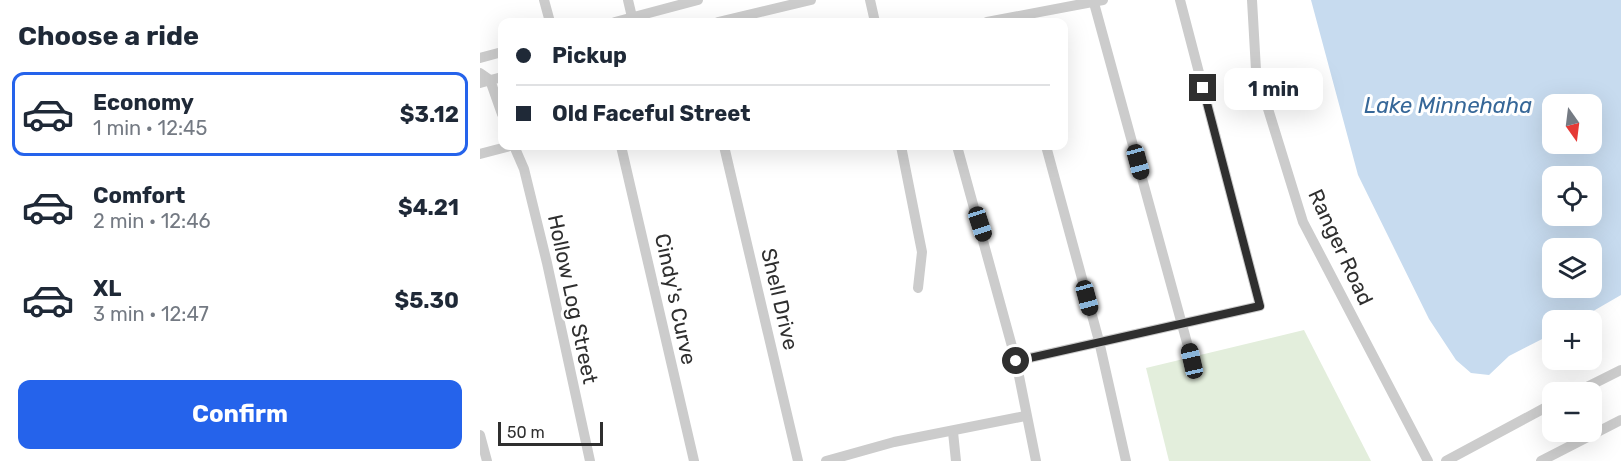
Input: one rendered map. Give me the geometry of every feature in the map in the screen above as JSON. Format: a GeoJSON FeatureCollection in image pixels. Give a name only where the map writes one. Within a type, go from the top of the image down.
{"type":"FeatureCollection","features":[{"type":"Feature","properties":{"kind":"street"},"geometry":{"type":"LineString","coordinates":[[544,0],[549,18]]}},
{"type":"Feature","properties":{"kind":"street"},"geometry":{"type":"LineString","coordinates":[[628,0],[632,17]]}},
{"type":"Feature","properties":{"kind":"street"},"geometry":{"type":"LineString","coordinates":[[629,18],[698,0]]}},
{"type":"Feature","properties":{"kind":"street"},"geometry":{"type":"LineString","coordinates":[[735,18],[810,0]]}},
{"type":"Feature","properties":{"kind":"street"},"geometry":{"type":"LineString","coordinates":[[870,0],[874,18]]}},
{"type":"Feature","properties":{"kind":"street"},"geometry":{"type":"LineString","coordinates":[[1016,361],[1260,306],[1180,0]]}},
{"type":"Feature","properties":{"kind":"street","name":"Ranger Road"},"geometry":{"type":"LineString","coordinates":[[1252,0],[1256,70],[1295,201],[1313,243],[1428,461]]}},
{"type":"Feature","properties":{"kind":"street"},"geometry":{"type":"LineString","coordinates":[[1025,18],[1098,1],[1192,361]]}},
{"type":"Feature","properties":{"kind":"street"},"geometry":{"type":"LineString","coordinates":[[480,58],[498,53]]}},
{"type":"Feature","properties":{"kind":"street"},"geometry":{"type":"LineString","coordinates":[[480,74],[498,106]]}},
{"type":"Feature","properties":{"kind":"street"},"geometry":{"type":"LineString","coordinates":[[480,154],[498,150]]}},
{"type":"Feature","properties":{"kind":"street","name":"Hollow Log Street"},"geometry":{"type":"LineString","coordinates":[[514,150],[524,169],[547,263],[590,461]]}},
{"type":"Feature","properties":{"kind":"street","name":"Cindy's Curve"},"geometry":{"type":"LineString","coordinates":[[622,150],[694,461]]}},
{"type":"Feature","properties":{"kind":"street","name":"Shell Drive"},"geometry":{"type":"LineString","coordinates":[[725,150],[798,461]]}},
{"type":"Feature","properties":{"kind":"street"},"geometry":{"type":"LineString","coordinates":[[902,150],[922,252],[918,288]]}},
{"type":"Feature","properties":{"kind":"street"},"geometry":{"type":"LineString","coordinates":[[958,150],[1016,361],[1025,416],[1036,461]]}},
{"type":"Feature","properties":{"kind":"street"},"geometry":{"type":"LineString","coordinates":[[1047,150],[1099,341],[1126,461]]}},
{"type":"Feature","properties":{"kind":"street"},"geometry":{"type":"LineString","coordinates":[[1597,382],[1621,370]]}},
{"type":"Feature","properties":{"kind":"street"},"geometry":{"type":"LineString","coordinates":[[1446,461],[1542,409]]}},
{"type":"Feature","properties":{"kind":"street"},"geometry":{"type":"LineString","coordinates":[[826,461],[859,457],[894,442],[1025,416]]}},
{"type":"Feature","properties":{"kind":"street"},"geometry":{"type":"LineString","coordinates":[[1541,461],[1621,420]]}},
{"type":"Feature","properties":{"kind":"street"},"geometry":{"type":"LineString","coordinates":[[953,432],[956,461]]}},
{"type":"Feature","properties":{"kind":"street"},"geometry":{"type":"LineString","coordinates":[[480,435],[487,461]]}},
{"type":"Feature","properties":{"kind":"green space"},"geometry":{"type":"Polygon","coordinates":[[[1304,330],[1371,461],[1169,461],[1146,368],[1304,330]]]}},
{"type":"Feature","properties":{"kind":"water","name":"Lake Minnehaha"},"geometry":{"type":"Polygon","coordinates":[[[1311,0],[1621,0],[1621,295],[1595,310],[1542,310],[1542,339],[1509,356],[1489,375],[1471,373],[1456,360],[1429,319],[1358,175],[1311,0]]]}},
{"type":"Feature","properties":{"kind":"route"},"geometry":{"type":"LineString","coordinates":[[1016,361],[1260,306],[1203,88]]}}]}
